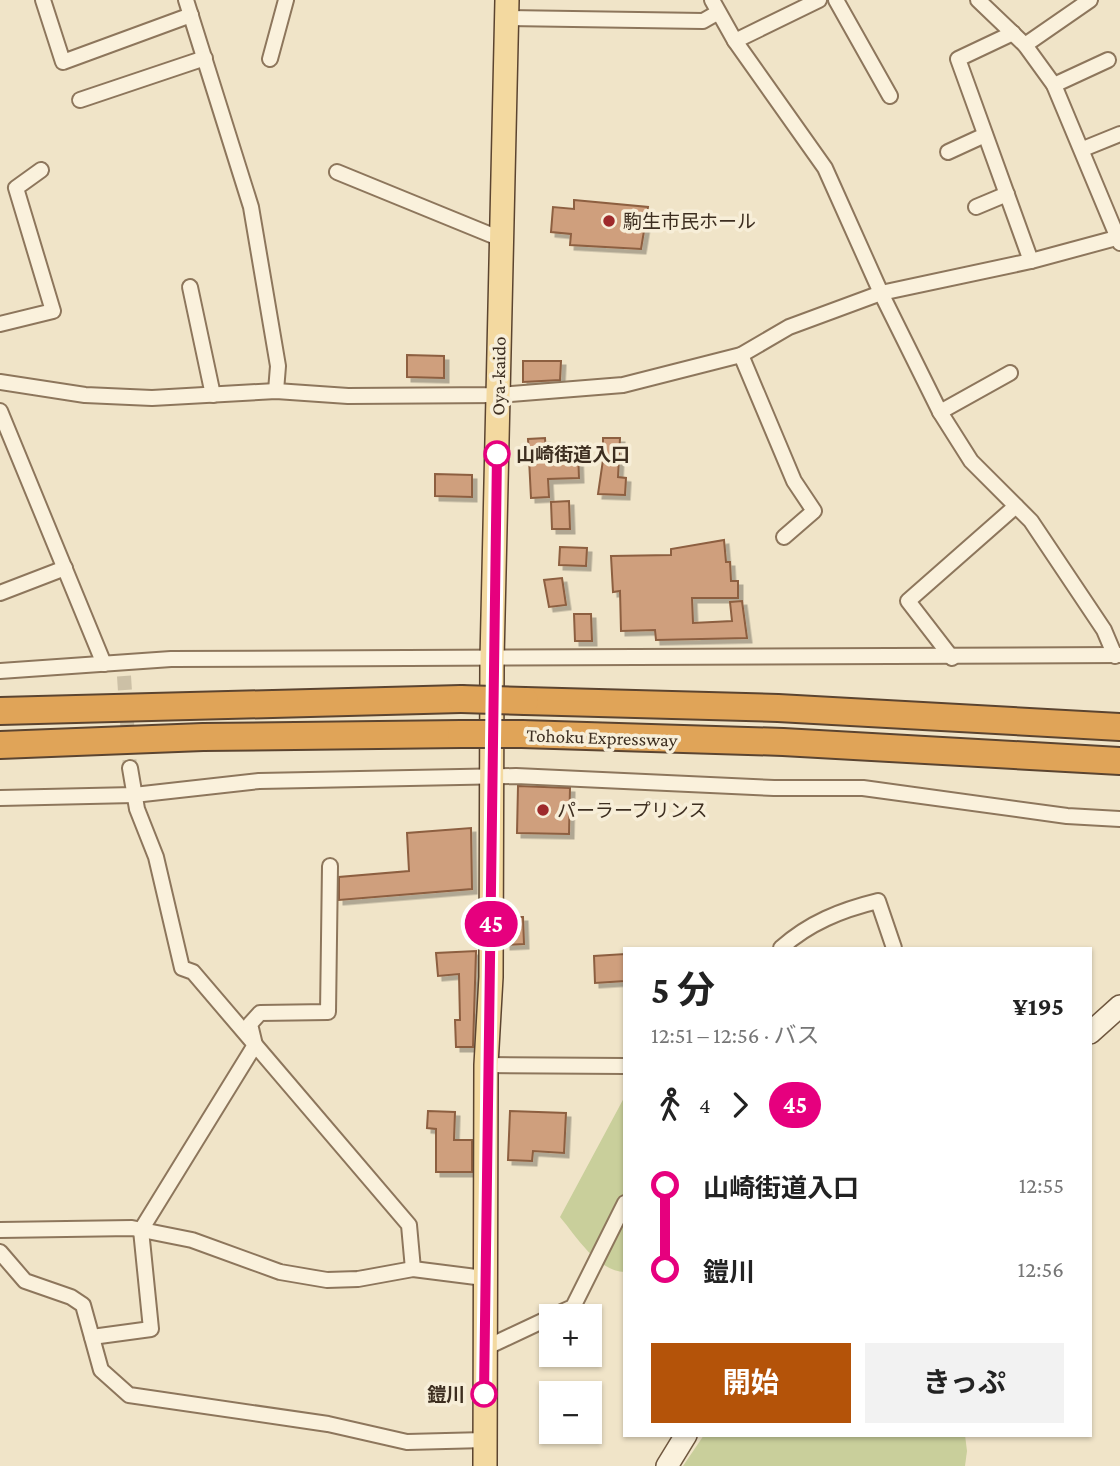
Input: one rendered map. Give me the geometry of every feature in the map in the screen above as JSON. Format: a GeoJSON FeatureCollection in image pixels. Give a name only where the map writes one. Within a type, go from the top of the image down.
{"type":"FeatureCollection","features":[{"type":"Feature","properties":{"kind":"highway","name":"Tohoku Expressway"},"geometry":{"type":"LineString","coordinates":[[0,711],[461,699],[778,708],[1120,727]]}},
{"type":"Feature","properties":{"kind":"highway","name":"Tohoku Expressway"},"geometry":{"type":"LineString","coordinates":[[0,745],[203,737],[522,734],[783,742],[1120,761]]}},
{"type":"Feature","properties":{"kind":"main road","name":"Oya-kaido"},"geometry":{"type":"LineString","coordinates":[[485,1466],[483,1349],[486,1065],[491,977],[492,660],[507,9]]}},
{"type":"Feature","properties":{"kind":"street"},"geometry":{"type":"LineString","coordinates":[[43,0],[63,62],[191,15]]}},
{"type":"Feature","properties":{"kind":"street"},"geometry":{"type":"LineString","coordinates":[[186,0],[251,207],[278,366],[276,391]]}},
{"type":"Feature","properties":{"kind":"street"},"geometry":{"type":"LineString","coordinates":[[270,59],[286,0]]}},
{"type":"Feature","properties":{"kind":"street"},"geometry":{"type":"LineString","coordinates":[[735,41],[819,0]]}},
{"type":"Feature","properties":{"kind":"street"},"geometry":{"type":"LineString","coordinates":[[836,0],[890,96]]}},
{"type":"Feature","properties":{"kind":"street"},"geometry":{"type":"LineString","coordinates":[[0,382],[85,395],[152,398],[276,391],[348,396],[498,395],[623,385],[741,355],[789,327],[881,293],[1120,239],[1054,85],[1024,44],[978,0]]}},
{"type":"Feature","properties":{"kind":"street"},"geometry":{"type":"LineString","coordinates":[[1024,44],[1090,0]]}},
{"type":"Feature","properties":{"kind":"street"},"geometry":{"type":"LineString","coordinates":[[0,671],[104,664],[123,669],[171,660],[952,658],[1117,655],[1097,619],[1031,521],[971,461],[940,412],[881,293],[825,169],[714,7],[703,21],[507,9]]}},
{"type":"Feature","properties":{"kind":"street"},"geometry":{"type":"LineString","coordinates":[[1013,33],[958,59],[1031,261]]}},
{"type":"Feature","properties":{"kind":"street"},"geometry":{"type":"LineString","coordinates":[[80,100],[205,58]]}},
{"type":"Feature","properties":{"kind":"street"},"geometry":{"type":"LineString","coordinates":[[1054,85],[1108,60]]}},
{"type":"Feature","properties":{"kind":"street"},"geometry":{"type":"LineString","coordinates":[[1083,149],[1120,134]]}},
{"type":"Feature","properties":{"kind":"street"},"geometry":{"type":"LineString","coordinates":[[947,152],[985,135]]}},
{"type":"Feature","properties":{"kind":"street"},"geometry":{"type":"LineString","coordinates":[[0,324],[54,311],[16,188],[41,170]]}},
{"type":"Feature","properties":{"kind":"street"},"geometry":{"type":"LineString","coordinates":[[337,172],[501,239]]}},
{"type":"Feature","properties":{"kind":"street"},"geometry":{"type":"LineString","coordinates":[[976,207],[1007,194]]}},
{"type":"Feature","properties":{"kind":"street"},"geometry":{"type":"LineString","coordinates":[[190,287],[213,395]]}},
{"type":"Feature","properties":{"kind":"street"},"geometry":{"type":"LineString","coordinates":[[741,355],[794,481],[814,511],[784,537]]}},
{"type":"Feature","properties":{"kind":"street"},"geometry":{"type":"LineString","coordinates":[[940,412],[1010,373]]}},
{"type":"Feature","properties":{"kind":"street"},"geometry":{"type":"LineString","coordinates":[[0,411],[104,664]]}},
{"type":"Feature","properties":{"kind":"street"},"geometry":{"type":"LineString","coordinates":[[952,658],[908,601],[1016,506]]}},
{"type":"Feature","properties":{"kind":"street"},"geometry":{"type":"LineString","coordinates":[[0,593],[65,568]]}},
{"type":"Feature","properties":{"kind":"street"},"geometry":{"type":"LineString","coordinates":[[130,768],[134,794],[156,857],[181,968],[192,972],[409,1225],[413,1269]]}},
{"type":"Feature","properties":{"kind":"street"},"geometry":{"type":"LineString","coordinates":[[0,798],[134,794],[259,781],[492,777],[863,788],[1067,816],[1120,819]]}},
{"type":"Feature","properties":{"kind":"street"},"geometry":{"type":"LineString","coordinates":[[92,1337],[151,1329],[141,1230],[255,1045],[250,1024],[260,1013],[328,1012],[330,866]]}},
{"type":"Feature","properties":{"kind":"street"},"geometry":{"type":"LineString","coordinates":[[782,947],[811,926],[846,909],[877,901],[894,947]]}},
{"type":"Feature","properties":{"kind":"street"},"geometry":{"type":"LineString","coordinates":[[1092,1031],[1120,1006]]}},
{"type":"Feature","properties":{"kind":"street"},"geometry":{"type":"LineString","coordinates":[[486,1065],[623,1066]]}},
{"type":"Feature","properties":{"kind":"street"},"geometry":{"type":"LineString","coordinates":[[574,1304],[623,1207]]}},
{"type":"Feature","properties":{"kind":"street"},"geometry":{"type":"LineString","coordinates":[[0,1230],[141,1230],[192,1240],[280,1272],[327,1280],[358,1279],[413,1269],[484,1278]]}},
{"type":"Feature","properties":{"kind":"street"},"geometry":{"type":"LineString","coordinates":[[0,1252],[25,1281],[71,1297],[83,1305],[101,1370],[129,1395],[328,1424],[407,1442],[485,1440]]}},
{"type":"Feature","properties":{"kind":"street"},"geometry":{"type":"LineString","coordinates":[[483,1349],[539,1322]]}},
{"type":"Feature","properties":{"kind":"street"},"geometry":{"type":"LineString","coordinates":[[667,1466],[685,1437]]}},
{"type":"Feature","properties":{"kind":"green space"},"geometry":{"type":"Polygon","coordinates":[[[623,1100],[623,1272],[605,1266],[581,1243],[560,1217],[623,1100]]]}},
{"type":"Feature","properties":{"kind":"green space"},"geometry":{"type":"Polygon","coordinates":[[[703,1437],[965,1437],[967,1451],[965,1466],[683,1466],[703,1437]]]}},
{"type":"Feature","properties":{"kind":"building","name":"駒生市民ホール"},"geometry":{"type":"Polygon","coordinates":[[[574,200],[648,207],[641,249],[570,245],[571,234],[551,232],[553,207],[574,209],[574,200]]]}},
{"type":"Feature","properties":{"kind":"building"},"geometry":{"type":"Polygon","coordinates":[[[407,355],[444,356],[444,378],[407,377],[407,355]]]}},
{"type":"Feature","properties":{"kind":"building"},"geometry":{"type":"Polygon","coordinates":[[[523,361],[561,361],[560,380],[523,382],[523,361]]]}},
{"type":"Feature","properties":{"kind":"building"},"geometry":{"type":"Polygon","coordinates":[[[545,438],[546,452],[578,451],[579,478],[548,479],[549,497],[531,498],[528,439],[545,438]]]}},
{"type":"Feature","properties":{"kind":"building"},"geometry":{"type":"Polygon","coordinates":[[[603,438],[620,438],[618,477],[626,478],[625,495],[598,494],[603,438]]]}},
{"type":"Feature","properties":{"kind":"building"},"geometry":{"type":"Polygon","coordinates":[[[435,474],[472,475],[472,497],[435,496],[435,474]]]}},
{"type":"Feature","properties":{"kind":"building"},"geometry":{"type":"Polygon","coordinates":[[[569,501],[570,529],[552,529],[551,502],[569,501]]]}},
{"type":"Feature","properties":{"kind":"building"},"geometry":{"type":"Polygon","coordinates":[[[724,540],[726,562],[730,562],[731,581],[738,581],[738,598],[692,598],[693,623],[732,621],[730,602],[742,601],[747,638],[656,640],[655,630],[621,631],[620,591],[613,592],[611,556],[671,555],[671,549],[724,540]]]}},
{"type":"Feature","properties":{"kind":"building"},"geometry":{"type":"Polygon","coordinates":[[[560,547],[587,548],[586,566],[559,565],[560,547]]]}},
{"type":"Feature","properties":{"kind":"building"},"geometry":{"type":"Polygon","coordinates":[[[562,578],[566,605],[549,607],[544,580],[562,578]]]}},
{"type":"Feature","properties":{"kind":"building"},"geometry":{"type":"Polygon","coordinates":[[[574,614],[591,614],[592,641],[575,641],[574,614]]]}},
{"type":"Feature","properties":{"kind":"building","name":"パーラープリンス"},"geometry":{"type":"Polygon","coordinates":[[[518,786],[570,788],[569,834],[517,833],[518,786]]]}},
{"type":"Feature","properties":{"kind":"building"},"geometry":{"type":"Polygon","coordinates":[[[471,828],[472,889],[339,900],[339,877],[409,871],[407,833],[471,828]]]}},
{"type":"Feature","properties":{"kind":"building"},"geometry":{"type":"Polygon","coordinates":[[[505,917],[523,917],[524,944],[506,945],[505,917]]]}},
{"type":"Feature","properties":{"kind":"building"},"geometry":{"type":"Polygon","coordinates":[[[476,951],[473,1047],[456,1047],[455,1020],[460,1020],[459,974],[438,976],[436,953],[476,951]]]}},
{"type":"Feature","properties":{"kind":"building"},"geometry":{"type":"Polygon","coordinates":[[[623,954],[623,981],[595,983],[594,956],[623,954]]]}},
{"type":"Feature","properties":{"kind":"building"},"geometry":{"type":"Polygon","coordinates":[[[428,1111],[455,1112],[454,1140],[472,1140],[472,1172],[436,1172],[436,1129],[427,1128],[428,1111]]]}},
{"type":"Feature","properties":{"kind":"building"},"geometry":{"type":"Polygon","coordinates":[[[510,1111],[566,1113],[564,1153],[533,1151],[532,1161],[508,1160],[510,1111]]]}},
{"type":"Feature","properties":{"kind":"tunnel"},"geometry":{"type":"LineString","coordinates":[[124,676],[130,768]]}},
{"type":"Feature","properties":{"kind":"bus line","name":"45"},"geometry":{"type":"LineString","coordinates":[[484,1394],[486,1065],[491,977],[492,660],[497,454]]}},
{"type":"Feature","properties":{"kind":"place","name":"駒生市民ホール"},"geometry":{"type":"Point","coordinates":[609,221]}},
{"type":"Feature","properties":{"kind":"place","name":"山崎街道入口"},"geometry":{"type":"Point","coordinates":[497,454]}},
{"type":"Feature","properties":{"kind":"place","name":"パーラープリンス"},"geometry":{"type":"Point","coordinates":[543,810]}},
{"type":"Feature","properties":{"kind":"place","name":"鎧川"},"geometry":{"type":"Point","coordinates":[484,1394]}}]}
